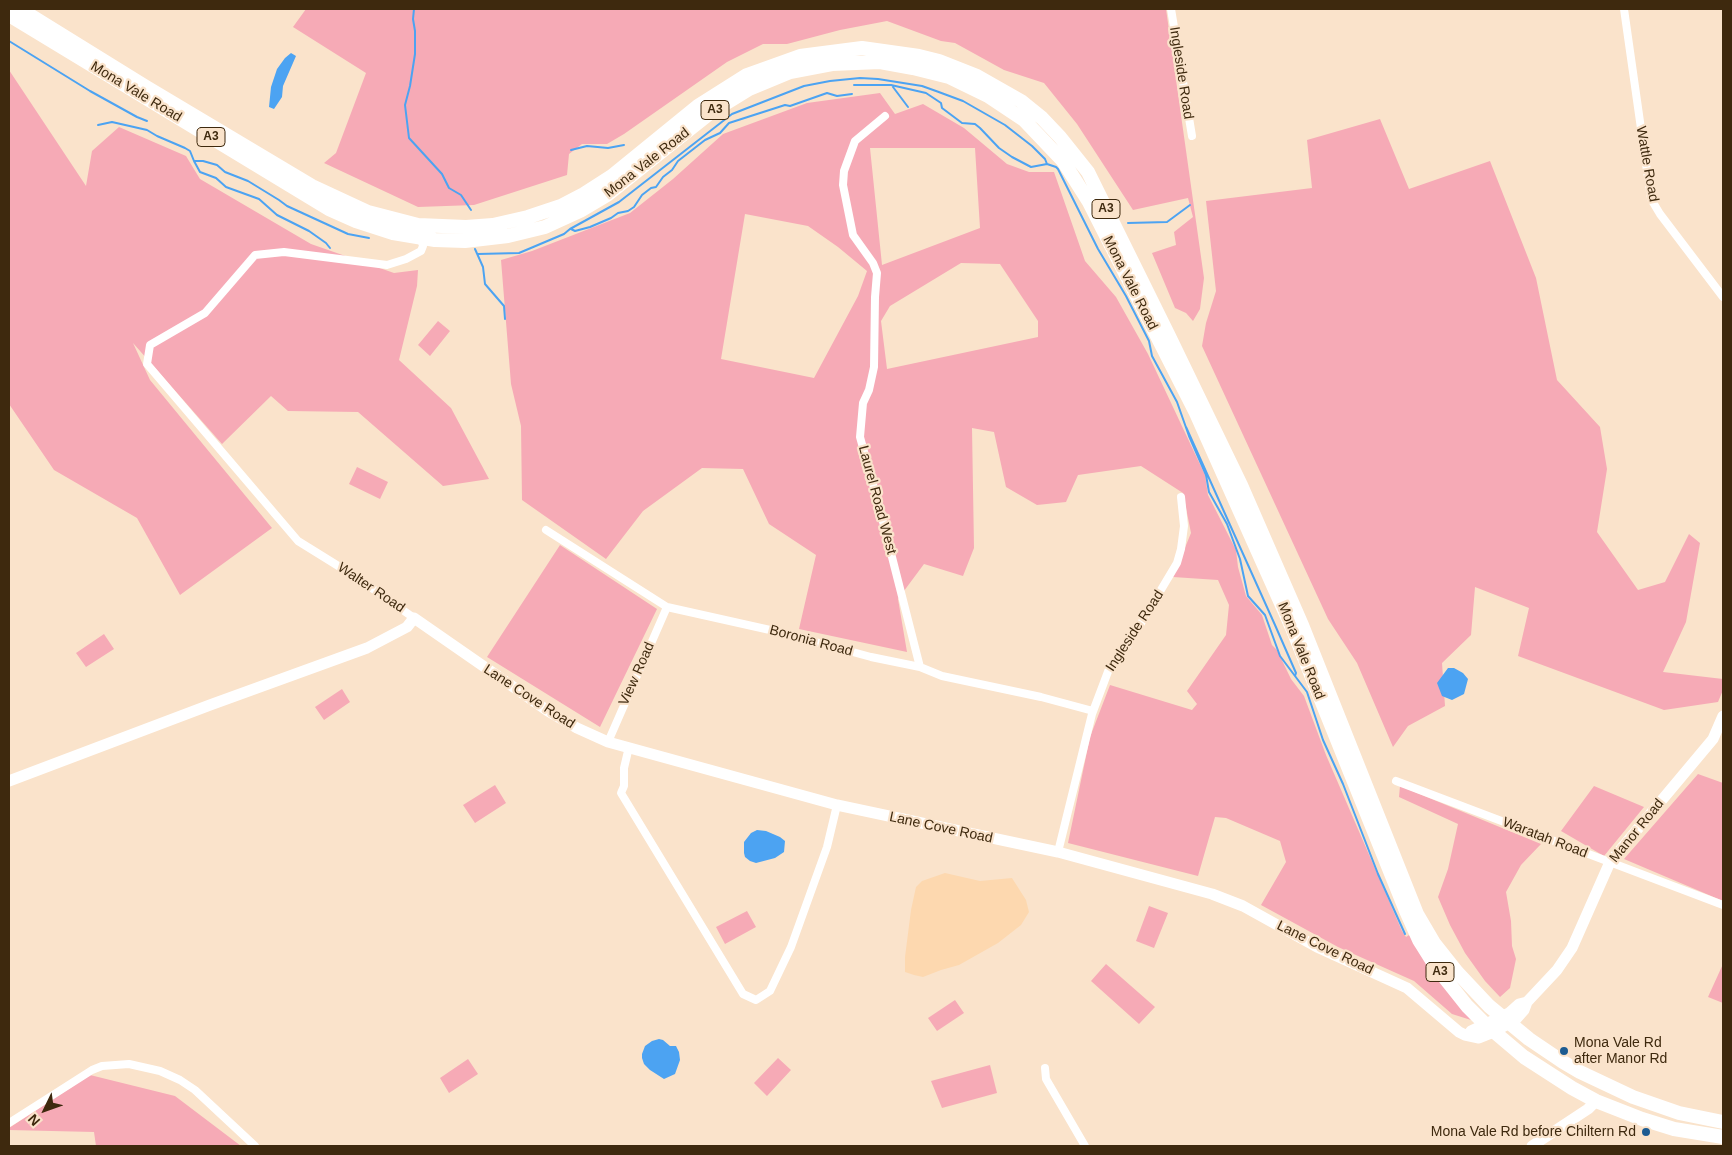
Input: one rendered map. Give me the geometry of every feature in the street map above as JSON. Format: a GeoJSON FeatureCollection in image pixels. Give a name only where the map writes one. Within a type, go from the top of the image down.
{"type":"FeatureCollection","features":[{"type":"Feature","properties":{"kind":"highway","name":"Mona Vale Road"},"geometry":{"type":"LineString","coordinates":[[20,9],[312,186],[368,212],[418,225],[493,225],[528,217],[561,206],[612,176],[698,106],[747,75],[800,56],[862,48],[919,56],[939,61],[977,76],[1021,101],[1060,136],[1088,172],[1241,485],[1302,625],[1417,914],[1434,943],[1472,989],[1505,1020],[1544,1050],[1580,1072],[1633,1097],[1679,1113],[1723,1122]]}},
{"type":"Feature","properties":{"kind":"highway","name":"Mona Vale Road"},"geometry":{"type":"LineString","coordinates":[[9,15],[330,209],[377,229],[393,234],[421,238],[465,240],[508,236],[554,223],[580,211],[607,195],[710,113],[749,89],[790,72],[832,64],[880,62],[949,77],[988,96],[1024,120],[1063,161],[1094,210],[1195,412],[1288,619],[1419,940],[1446,980],[1467,1006],[1524,1057],[1548,1074],[1596,1102],[1674,1129],[1723,1137]]}},
{"type":"Feature","properties":{"kind":"highway"},"geometry":{"type":"LineString","coordinates":[[1580,1072],[1598,1088],[1599,1093],[1596,1102]]}},
{"type":"Feature","properties":{"kind":"highway"},"geometry":{"type":"LineString","coordinates":[[1596,1102],[1608,1096],[1633,1097]]}},
{"type":"Feature","properties":{"kind":"street","name":"Ingleside Road"},"geometry":{"type":"LineString","coordinates":[[1172,9],[1192,136]]}},
{"type":"Feature","properties":{"kind":"street","name":"Wattle Road"},"geometry":{"type":"LineString","coordinates":[[1624,9],[1651,199],[1660,214],[1723,296]]}},
{"type":"Feature","properties":{"kind":"street","name":"Laurel Road West"},"geometry":{"type":"LineString","coordinates":[[885,116],[855,141],[844,171],[843,185],[853,235],[877,273],[874,322],[876,355],[869,390],[861,413],[860,437],[920,667]]}},
{"type":"Feature","properties":{"kind":"street","name":"Walter Road"},"geometry":{"type":"LineString","coordinates":[[9,781],[367,648],[407,627],[414,618],[356,577],[298,541],[146,364],[150,345],[205,313],[255,256],[284,252],[387,265],[406,259],[421,251],[423,246],[421,238]]}},
{"type":"Feature","properties":{"kind":"street","name":"Ingleside Road"},"geometry":{"type":"LineString","coordinates":[[1058,852],[1093,711],[1109,670],[1128,645],[1177,563],[1184,526],[1181,497]]}},
{"type":"Feature","properties":{"kind":"street","name":"Boronia Road"},"geometry":{"type":"LineString","coordinates":[[546,530],[667,607],[779,632],[920,667],[942,676],[1041,697],[1093,711]]}},
{"type":"Feature","properties":{"kind":"street","name":"View Road"},"geometry":{"type":"LineString","coordinates":[[608,742],[667,607]]}},
{"type":"Feature","properties":{"kind":"street","name":"Lane Cove Road"},"geometry":{"type":"LineString","coordinates":[[414,618],[548,711],[577,728],[608,742],[837,805],[1058,852],[1212,894],[1243,906],[1317,947],[1407,988],[1459,1032],[1468,1035],[1471,1031],[1490,1028],[1505,1020]]}},
{"type":"Feature","properties":{"kind":"street","name":"Manor Road"},"geometry":{"type":"LineString","coordinates":[[1505,1020],[1509,1013],[1519,1004],[1527,1002],[1552,977],[1568,954],[1610,862],[1713,739],[1723,716]]}},
{"type":"Feature","properties":{"kind":"street"},"geometry":{"type":"LineString","coordinates":[[629,747],[624,768],[624,786],[621,793],[743,994],[756,1000],[770,991],[791,947],[827,847],[837,805]]}},
{"type":"Feature","properties":{"kind":"street","name":"Waratah Road"},"geometry":{"type":"LineString","coordinates":[[1396,781],[1723,905]]}},
{"type":"Feature","properties":{"kind":"street"},"geometry":{"type":"LineString","coordinates":[[9,1123],[92,1070],[102,1066],[129,1064],[160,1071],[180,1080],[195,1090],[256,1146]]}},
{"type":"Feature","properties":{"kind":"street"},"geometry":{"type":"LineString","coordinates":[[1045,1068],[1046,1079],[1085,1146]]}},
{"type":"Feature","properties":{"kind":"street"},"geometry":{"type":"LineString","coordinates":[[1532,1146],[1596,1102]]}},
{"type":"Feature","properties":{"kind":"shaded area"},"geometry":{"type":"Polygon","coordinates":[[[306,9],[1166,9],[1204,278],[1200,309],[1193,321],[1186,313],[1175,308],[1152,253],[1176,245],[1174,232],[1193,217],[1188,198],[1133,210],[1077,124],[1044,83],[1004,70],[955,43],[941,41],[887,21],[840,30],[787,44],[763,44],[727,62],[607,144],[582,144],[569,154],[567,175],[474,205],[418,207],[324,163],[336,153],[366,73],[293,27],[306,9]]]}},
{"type":"Feature","properties":{"kind":"shaded area"},"geometry":{"type":"Polygon","coordinates":[[[9,70],[86,186],[92,151],[119,127],[186,156],[200,179],[311,244],[394,273],[418,270],[417,286],[399,360],[451,408],[489,479],[443,486],[358,412],[288,411],[271,396],[222,444],[133,343],[150,380],[272,528],[180,595],[137,518],[54,470],[9,404],[9,70]]]}},
{"type":"Feature","properties":{"kind":"shaded area"},"geometry":{"type":"Polygon","coordinates":[[[880,93],[895,114],[923,104],[964,128],[1007,164],[1029,172],[1054,172],[1085,261],[1116,297],[1148,354],[1205,475],[1208,495],[1236,550],[1238,567],[1246,596],[1262,615],[1272,645],[1277,650],[1291,679],[1304,696],[1326,755],[1402,931],[1406,937],[1409,935],[1471,1020],[1452,1014],[1414,981],[1338,947],[1261,905],[1286,862],[1280,841],[1226,818],[1215,817],[1198,876],[1068,843],[1090,737],[1110,685],[1192,710],[1197,704],[1187,691],[1226,635],[1229,605],[1218,580],[1173,577],[1191,533],[1183,493],[1141,466],[1078,475],[1066,502],[1037,505],[1006,487],[994,432],[972,428],[974,548],[963,576],[924,564],[898,599],[907,652],[799,629],[816,555],[769,524],[743,469],[702,468],[643,511],[606,559],[522,500],[521,426],[511,384],[501,260],[532,251],[630,213],[673,179],[723,134],[807,103],[880,93]],[[870,148],[882,265],[980,228],[975,148],[870,148]],[[745,214],[721,359],[814,378],[858,296],[867,271],[808,226],[745,214]],[[961,263],[890,306],[881,321],[887,369],[1038,337],[1038,321],[1000,264],[961,263]]]}},
{"type":"Feature","properties":{"kind":"shaded area"},"geometry":{"type":"Polygon","coordinates":[[[1380,119],[1409,189],[1490,161],[1536,278],[1557,380],[1600,427],[1607,469],[1597,532],[1638,590],[1665,582],[1689,534],[1700,543],[1686,622],[1663,672],[1723,679],[1723,690],[1718,702],[1664,710],[1518,656],[1529,608],[1475,587],[1471,635],[1442,663],[1445,706],[1408,726],[1393,747],[1357,663],[1328,619],[1202,346],[1206,323],[1216,291],[1206,201],[1312,188],[1307,140],[1380,119]]]}},
{"type":"Feature","properties":{"kind":"shaded area"},"geometry":{"type":"Polygon","coordinates":[[[438,321],[450,331],[430,356],[418,345],[438,321]]]}},
{"type":"Feature","properties":{"kind":"shaded area"},"geometry":{"type":"Polygon","coordinates":[[[357,467],[388,482],[380,499],[349,484],[357,467]]]}},
{"type":"Feature","properties":{"kind":"shaded area"},"geometry":{"type":"Polygon","coordinates":[[[560,545],[657,609],[600,727],[487,657],[560,545]]]}},
{"type":"Feature","properties":{"kind":"shaded area"},"geometry":{"type":"Polygon","coordinates":[[[104,634],[114,649],[86,667],[76,653],[104,634]]]}},
{"type":"Feature","properties":{"kind":"shaded area"},"geometry":{"type":"Polygon","coordinates":[[[342,689],[350,702],[324,720],[315,707],[342,689]]]}},
{"type":"Feature","properties":{"kind":"shaded area"},"geometry":{"type":"Polygon","coordinates":[[[1698,774],[1723,783],[1723,901],[1624,859],[1698,774]]]}},
{"type":"Feature","properties":{"kind":"shaded area"},"geometry":{"type":"Polygon","coordinates":[[[495,785],[506,803],[475,823],[463,805],[495,785]]]}},
{"type":"Feature","properties":{"kind":"shaded area"},"geometry":{"type":"Polygon","coordinates":[[[1400,786],[1541,844],[1521,865],[1506,892],[1511,921],[1512,946],[1516,959],[1510,988],[1500,997],[1485,981],[1465,953],[1438,897],[1448,869],[1458,824],[1399,797],[1400,786]]]}},
{"type":"Feature","properties":{"kind":"shaded area"},"geometry":{"type":"Polygon","coordinates":[[[1594,786],[1644,807],[1604,856],[1561,831],[1594,786]]]}},
{"type":"Feature","properties":{"kind":"shaded area"},"geometry":{"type":"Polygon","coordinates":[[[945,873],[980,881],[1012,878],[1026,900],[1029,912],[1021,925],[998,943],[959,965],[923,977],[905,972],[911,910],[916,887],[922,881],[945,873]]]}},
{"type":"Feature","properties":{"kind":"shaded area"},"geometry":{"type":"Polygon","coordinates":[[[1149,906],[1168,913],[1154,948],[1136,941],[1149,906]]]}},
{"type":"Feature","properties":{"kind":"shaded area"},"geometry":{"type":"Polygon","coordinates":[[[747,911],[756,927],[725,944],[716,927],[747,911]]]}},
{"type":"Feature","properties":{"kind":"shaded area"},"geometry":{"type":"Polygon","coordinates":[[[1106,964],[1155,1007],[1139,1024],[1091,981],[1106,964]]]}},
{"type":"Feature","properties":{"kind":"shaded area"},"geometry":{"type":"Polygon","coordinates":[[[1723,964],[1723,1003],[1708,997],[1723,964]]]}},
{"type":"Feature","properties":{"kind":"shaded area"},"geometry":{"type":"Polygon","coordinates":[[[955,1000],[964,1013],[937,1031],[928,1018],[955,1000]]]}},
{"type":"Feature","properties":{"kind":"shaded area"},"geometry":{"type":"Polygon","coordinates":[[[778,1058],[791,1070],[767,1096],[754,1083],[778,1058]]]}},
{"type":"Feature","properties":{"kind":"shaded area"},"geometry":{"type":"Polygon","coordinates":[[[468,1059],[478,1074],[449,1093],[440,1078],[468,1059]]]}},
{"type":"Feature","properties":{"kind":"shaded area"},"geometry":{"type":"Polygon","coordinates":[[[990,1065],[997,1093],[942,1108],[931,1081],[990,1065]]]}},
{"type":"Feature","properties":{"kind":"shaded area"},"geometry":{"type":"Polygon","coordinates":[[[90,1075],[175,1096],[241,1146],[96,1146],[94,1132],[9,1130],[9,1128],[90,1075]]]}},
{"type":"Feature","properties":{"kind":"water"},"geometry":{"type":"Polygon","coordinates":[[[291,53],[296,56],[283,86],[282,97],[274,109],[269,107],[271,87],[277,69],[291,53]]]}},
{"type":"Feature","properties":{"kind":"water"},"geometry":{"type":"Polygon","coordinates":[[[1448,668],[1454,668],[1463,673],[1468,679],[1464,694],[1452,700],[1442,696],[1437,683],[1448,668]]]}},
{"type":"Feature","properties":{"kind":"water"},"geometry":{"type":"Polygon","coordinates":[[[757,830],[766,831],[785,841],[784,852],[775,858],[756,863],[745,857],[744,842],[751,833],[757,830]]]}},
{"type":"Feature","properties":{"kind":"water"},"geometry":{"type":"Polygon","coordinates":[[[659,1039],[670,1046],[676,1046],[680,1060],[675,1074],[664,1079],[650,1070],[644,1064],[642,1058],[645,1046],[659,1039]]]}},
{"type":"Feature","properties":{"kind":"waterway"},"geometry":{"type":"LineString","coordinates":[[414,9],[415,54],[405,105],[409,138],[442,174],[449,188],[461,195],[471,210]]}},
{"type":"Feature","properties":{"kind":"waterway"},"geometry":{"type":"LineString","coordinates":[[9,41],[90,91],[147,121]]}},
{"type":"Feature","properties":{"kind":"waterway"},"geometry":{"type":"LineString","coordinates":[[478,254],[519,253],[564,234],[619,202],[732,114],[804,86],[830,81],[860,78],[878,79],[922,86],[963,101],[1005,125],[1032,146],[1045,159],[1047,164]]}},
{"type":"Feature","properties":{"kind":"waterway"},"geometry":{"type":"LineString","coordinates":[[854,85],[891,85],[926,93],[941,103],[942,108],[962,123],[975,124],[999,148],[1012,157],[1031,167],[1047,164],[1058,169],[1098,249],[1126,296],[1149,341],[1152,356],[1177,402],[1206,475],[1209,492],[1227,524],[1240,559],[1248,596],[1265,615],[1280,656],[1307,692],[1323,740],[1343,784],[1378,874],[1405,934]]}},
{"type":"Feature","properties":{"kind":"waterway"},"geometry":{"type":"LineString","coordinates":[[893,87],[908,107]]}},
{"type":"Feature","properties":{"kind":"waterway"},"geometry":{"type":"LineString","coordinates":[[571,229],[575,231],[590,227],[634,207],[642,195],[651,188],[656,187],[678,161],[705,140],[720,133],[729,123],[785,105],[790,106],[827,93],[837,96],[852,94]]}},
{"type":"Feature","properties":{"kind":"waterway"},"geometry":{"type":"LineString","coordinates":[[98,125],[112,122],[147,130],[190,151],[194,161],[203,161],[217,165],[225,172],[248,181],[287,206],[348,234],[369,238]]}},
{"type":"Feature","properties":{"kind":"waterway"},"geometry":{"type":"LineString","coordinates":[[571,150],[587,146],[608,148],[624,145]]}},
{"type":"Feature","properties":{"kind":"waterway"},"geometry":{"type":"LineString","coordinates":[[194,161],[200,172],[216,178],[226,187],[259,199],[277,215],[309,231],[330,248]]}},
{"type":"Feature","properties":{"kind":"waterway"},"geometry":{"type":"LineString","coordinates":[[1128,223],[1167,222],[1190,205]]}},
{"type":"Feature","properties":{"kind":"waterway"},"geometry":{"type":"LineString","coordinates":[[475,249],[483,267],[485,284],[504,306],[505,319]]}},
{"type":"Feature","properties":{"kind":"waterway"},"geometry":{"type":"LineString","coordinates":[[1186,427],[1275,625],[1296,673],[1295,676]]}},
{"type":"Feature","properties":{"kind":"place","name":"Mona Vale Rd after Manor Rd"},"geometry":{"type":"Point","coordinates":[1564,1051]}},
{"type":"Feature","properties":{"kind":"place","name":"Mona Vale Rd before Chiltern Rd"},"geometry":{"type":"Point","coordinates":[1646,1132]}}]}
